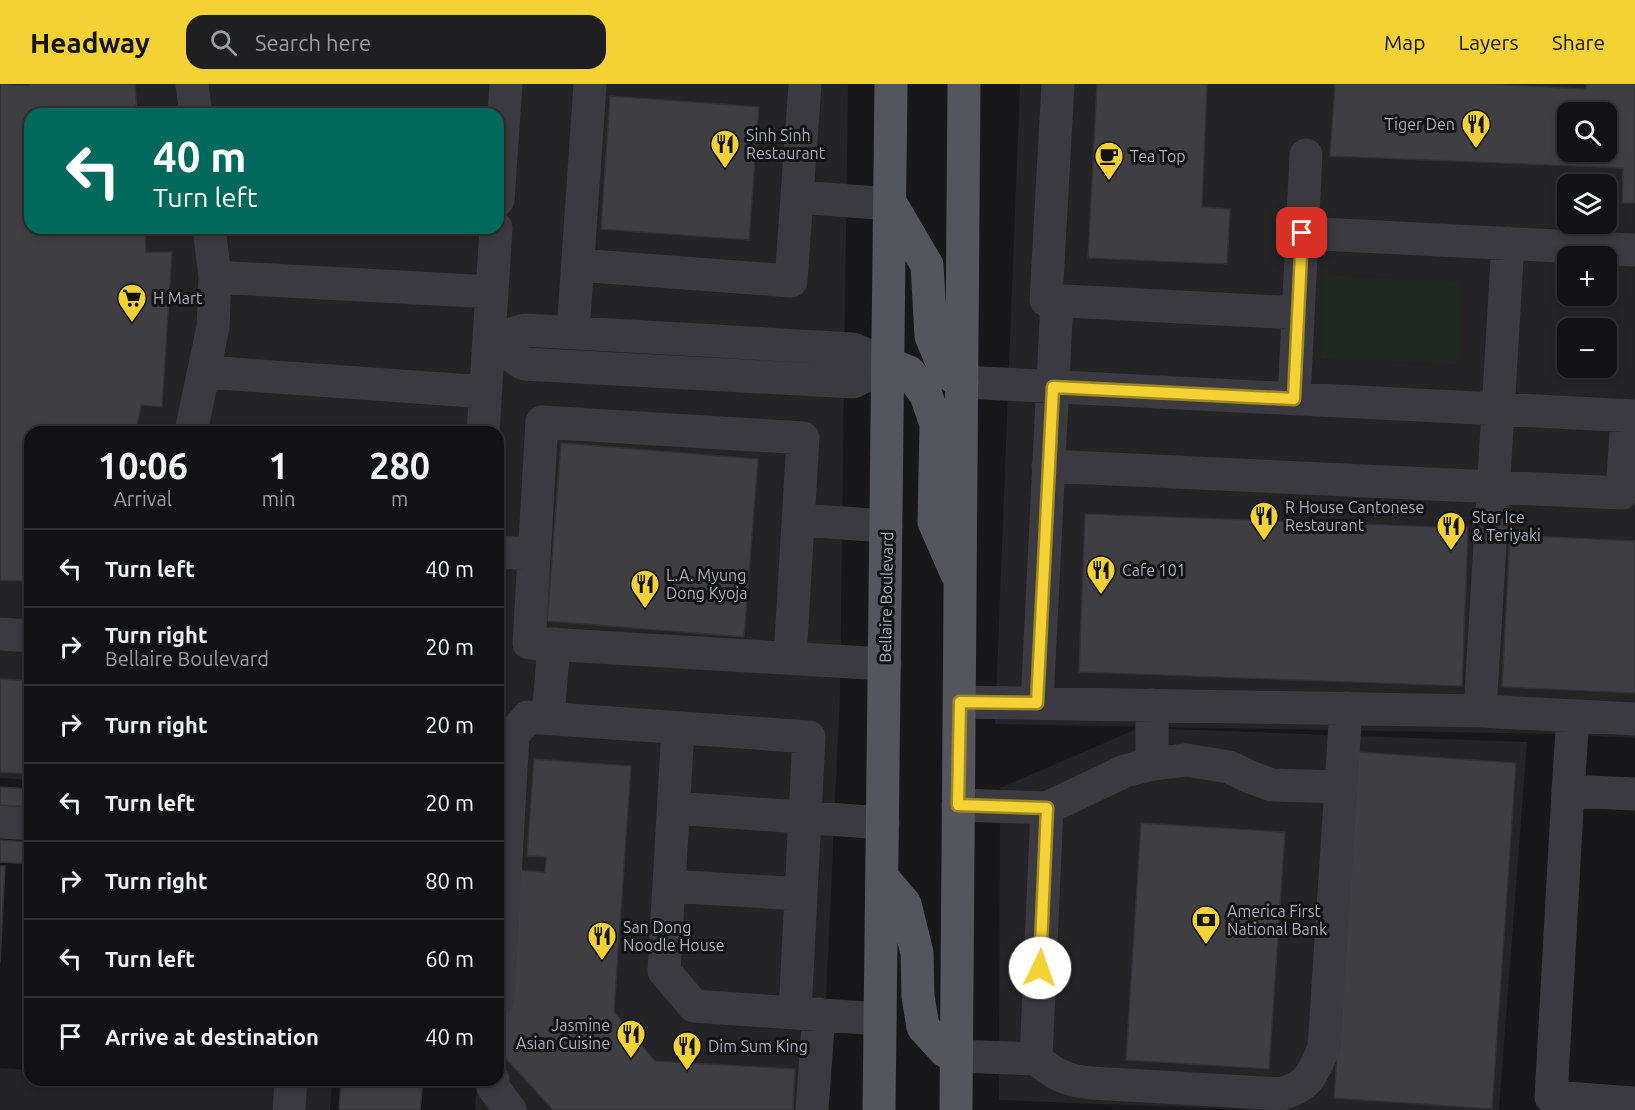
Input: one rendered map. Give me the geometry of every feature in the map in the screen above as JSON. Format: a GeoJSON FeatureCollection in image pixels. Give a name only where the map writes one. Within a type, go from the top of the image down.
{"type":"FeatureCollection","features":[{"type":"Feature","properties":{"kind":"main road","name":"Bellaire Boulevard"},"geometry":{"type":"LineString","coordinates":[[879,1110],[891,84]]}},
{"type":"Feature","properties":{"kind":"main road"},"geometry":{"type":"LineString","coordinates":[[956,1110],[964,84]]}},
{"type":"Feature","properties":{"kind":"main road"},"geometry":{"type":"LineString","coordinates":[[891,204],[927,265],[931,336],[943,365],[952,376],[962,382]]}},
{"type":"Feature","properties":{"kind":"main road"},"geometry":{"type":"LineString","coordinates":[[889,364],[909,372],[926,394],[936,424],[934,522],[960,581]]}},
{"type":"Feature","properties":{"kind":"main road"},"geometry":{"type":"LineString","coordinates":[[882,877],[905,904],[917,953],[918,996],[923,1027],[945,1051],[956,1056]]}},
{"type":"Feature","properties":{"kind":"lane"},"geometry":{"type":"LineString","coordinates":[[192,84],[195,108]]}},
{"type":"Feature","properties":{"kind":"lane"},"geometry":{"type":"LineString","coordinates":[[503,108],[506,84]]}},
{"type":"Feature","properties":{"kind":"lane"},"geometry":{"type":"LineString","coordinates":[[573,332],[590,84]]}},
{"type":"Feature","properties":{"kind":"lane"},"geometry":{"type":"LineString","coordinates":[[578,266],[791,281],[805,84]]}},
{"type":"Feature","properties":{"kind":"lane"},"geometry":{"type":"LineString","coordinates":[[1058,84],[1046,300],[1298,313]]}},
{"type":"Feature","properties":{"kind":"lane"},"geometry":{"type":"LineString","coordinates":[[1294,399],[1306,155]]}},
{"type":"Feature","properties":{"kind":"lane"},"geometry":{"type":"LineString","coordinates":[[797,197],[891,204]]}},
{"type":"Feature","properties":{"kind":"lane"},"geometry":{"type":"LineString","coordinates":[[1302,233],[1635,250]]}},
{"type":"Feature","properties":{"kind":"lane"},"geometry":{"type":"LineString","coordinates":[[192,426],[213,327],[214,277],[210,234]]}},
{"type":"Feature","properties":{"kind":"lane"},"geometry":{"type":"LineString","coordinates":[[483,426],[496,234]]}},
{"type":"Feature","properties":{"kind":"lane"},"geometry":{"type":"LineString","coordinates":[[1480,711],[1508,243]]}},
{"type":"Feature","properties":{"kind":"lane"},"geometry":{"type":"LineString","coordinates":[[214,277],[492,292]]}},
{"type":"Feature","properties":{"kind":"lane"},"geometry":{"type":"LineString","coordinates":[[1037,703],[1057,300]]}},
{"type":"Feature","properties":{"kind":"lane"},"geometry":{"type":"LineString","coordinates":[[489,341],[525,330],[573,332],[853,350],[889,364]]}},
{"type":"Feature","properties":{"kind":"lane"},"geometry":{"type":"LineString","coordinates":[[489,341],[524,364],[853,382],[889,364]]}},
{"type":"Feature","properties":{"kind":"lane"},"geometry":{"type":"LineString","coordinates":[[205,372],[485,392]]}},
{"type":"Feature","properties":{"kind":"lane"},"geometry":{"type":"LineString","coordinates":[[962,382],[1631,416],[1622,493],[1048,466]]}},
{"type":"Feature","properties":{"kind":"lane"},"geometry":{"type":"LineString","coordinates":[[790,658],[803,438],[542,422],[529,643],[885,664]]}},
{"type":"Feature","properties":{"kind":"lane"},"geometry":{"type":"LineString","coordinates":[[799,520],[886,526]]}},
{"type":"Feature","properties":{"kind":"lane"},"geometry":{"type":"LineString","coordinates":[[504,552],[534,554]]}},
{"type":"Feature","properties":{"kind":"lane"},"geometry":{"type":"LineString","coordinates":[[0,634],[24,636]]}},
{"type":"Feature","properties":{"kind":"lane"},"geometry":{"type":"LineString","coordinates":[[548,718],[554,644]]}},
{"type":"Feature","properties":{"kind":"lane"},"geometry":{"type":"LineString","coordinates":[[960,702],[1480,711],[1635,719]]}},
{"type":"Feature","properties":{"kind":"lane"},"geometry":{"type":"LineString","coordinates":[[1152,705],[1152,764]]}},
{"type":"Feature","properties":{"kind":"lane"},"geometry":{"type":"LineString","coordinates":[[956,1056],[1036,1059],[1052,1072],[1074,1082],[1281,1094],[1297,1089],[1310,1078],[1324,1048],[1346,708]]}},
{"type":"Feature","properties":{"kind":"lane"},"geometry":{"type":"LineString","coordinates":[[1573,716],[1550,1104],[1635,1103]]}},
{"type":"Feature","properties":{"kind":"lane"},"geometry":{"type":"LineString","coordinates":[[504,893],[513,735],[528,717],[809,738],[801,894],[812,1110]]}},
{"type":"Feature","properties":{"kind":"lane"},"geometry":{"type":"LineString","coordinates":[[678,728],[664,971],[694,1006],[880,1019]]}},
{"type":"Feature","properties":{"kind":"lane"},"geometry":{"type":"LineString","coordinates":[[958,805],[1047,808],[1125,771],[1152,764],[1186,760],[1229,767],[1272,785],[1340,787]]}},
{"type":"Feature","properties":{"kind":"lane"},"geometry":{"type":"LineString","coordinates":[[1568,791],[1635,794]]}},
{"type":"Feature","properties":{"kind":"lane"},"geometry":{"type":"LineString","coordinates":[[674,808],[883,823]]}},
{"type":"Feature","properties":{"kind":"lane"},"geometry":{"type":"LineString","coordinates":[[1036,1059],[1047,808]]}},
{"type":"Feature","properties":{"kind":"lane"},"geometry":{"type":"LineString","coordinates":[[0,822],[24,824]]}},
{"type":"Feature","properties":{"kind":"lane"},"geometry":{"type":"LineString","coordinates":[[669,886],[801,894]]}},
{"type":"Feature","properties":{"kind":"lane"},"geometry":{"type":"LineString","coordinates":[[289,1110],[291,1086]]}},
{"type":"Feature","properties":{"kind":"lane"},"geometry":{"type":"LineString","coordinates":[[493,1086],[510,1110]]}},
{"type":"Feature","properties":{"kind":"shaded area"},"geometry":{"type":"Polygon","coordinates":[[[0,84],[848,84],[840,695],[821,1110],[475,1110],[477,1086],[504,1086],[504,426],[24,426],[24,780],[0,778],[0,84]]]}},
{"type":"Feature","properties":{"kind":"shaded area"},"geometry":{"type":"Polygon","coordinates":[[[1020,84],[1635,84],[1635,738],[1552,734],[995,724],[1020,84]]]}},
{"type":"Feature","properties":{"kind":"shaded area"},"geometry":{"type":"Polygon","coordinates":[[[1323,275],[1462,281],[1458,365],[1320,359],[1323,275]]]}},
{"type":"Feature","properties":{"kind":"shaded area"},"geometry":{"type":"Polygon","coordinates":[[[1139,728],[1527,742],[1499,1110],[1252,1110],[999,1100],[1000,788],[1139,728]]]}},
{"type":"Feature","properties":{"kind":"shaded area"},"geometry":{"type":"Polygon","coordinates":[[[0,1068],[24,1070],[24,1086],[332,1086],[330,1110],[0,1110],[0,1068]]]}},
{"type":"Feature","properties":{"kind":"building"},"geometry":{"type":"Polygon","coordinates":[[[0,84],[29,86],[29,84],[135,84],[137,108],[24,108],[24,234],[145,234],[146,252],[172,252],[162,407],[141,405],[137,426],[24,426],[24,581],[0,580],[0,84]]]}},
{"type":"Feature","properties":{"kind":"building"},"geometry":{"type":"Polygon","coordinates":[[[1097,84],[1207,84],[1202,207],[1230,209],[1227,264],[1088,258],[1097,84]]]}},
{"type":"Feature","properties":{"kind":"building"},"geometry":{"type":"Polygon","coordinates":[[[1335,84],[1487,84],[1586,89],[1586,84],[1635,84],[1635,203],[1622,203],[1623,168],[1330,156],[1335,84]]]}},
{"type":"Feature","properties":{"kind":"building"},"geometry":{"type":"Polygon","coordinates":[[[610,96],[759,107],[749,240],[601,229],[610,96]]]}},
{"type":"Feature","properties":{"kind":"building"},"geometry":{"type":"Polygon","coordinates":[[[561,443],[758,459],[744,637],[547,621],[561,443]]]}},
{"type":"Feature","properties":{"kind":"building"},"geometry":{"type":"Polygon","coordinates":[[[1085,514],[1468,528],[1462,686],[1079,672],[1085,514]]]}},
{"type":"Feature","properties":{"kind":"building"},"geometry":{"type":"Polygon","coordinates":[[[1510,535],[1635,541],[1635,693],[1502,687],[1510,535]]]}},
{"type":"Feature","properties":{"kind":"building"},"geometry":{"type":"Polygon","coordinates":[[[0,679],[24,681],[24,774],[0,772],[0,679]]]}},
{"type":"Feature","properties":{"kind":"building"},"geometry":{"type":"Polygon","coordinates":[[[1358,752],[1516,763],[1492,1109],[1334,1098],[1358,752]]]}},
{"type":"Feature","properties":{"kind":"building"},"geometry":{"type":"Polygon","coordinates":[[[534,759],[631,766],[614,1012],[655,1061],[795,1069],[793,1110],[553,1110],[504,1056],[504,981],[512,870],[545,872],[546,857],[527,856],[534,759]]]}},
{"type":"Feature","properties":{"kind":"building"},"geometry":{"type":"Polygon","coordinates":[[[0,787],[24,789],[24,807],[0,805],[0,787]]]}},
{"type":"Feature","properties":{"kind":"building","name":"America First National Bank"},"geometry":{"type":"Polygon","coordinates":[[[1141,823],[1285,832],[1269,1069],[1126,1060],[1141,823]]]}},
{"type":"Feature","properties":{"kind":"building"},"geometry":{"type":"Polygon","coordinates":[[[0,840],[24,842],[24,864],[0,862],[0,840]]]}},
{"type":"Feature","properties":{"kind":"building"},"geometry":{"type":"Polygon","coordinates":[[[0,866],[5,866],[0,963],[0,866]]]}},
{"type":"Feature","properties":{"kind":"building"},"geometry":{"type":"Polygon","coordinates":[[[341,1086],[422,1086],[420,1110],[339,1110],[341,1086]]]}},
{"type":"Feature","properties":{"kind":"place","name":"Tiger Den"},"geometry":{"type":"Point","coordinates":[1476,150]}},
{"type":"Feature","properties":{"kind":"place","name":"Sinh Sinh Restaurant"},"geometry":{"type":"Point","coordinates":[725,170]}},
{"type":"Feature","properties":{"kind":"place","name":"Tea Top"},"geometry":{"type":"Point","coordinates":[1109,182]}},
{"type":"Feature","properties":{"kind":"place","name":"H Mart"},"geometry":{"type":"Point","coordinates":[132,324]}},
{"type":"Feature","properties":{"kind":"place","name":"R House Cantonese Restaurant"},"geometry":{"type":"Point","coordinates":[1264,542]}},
{"type":"Feature","properties":{"kind":"place","name":"Star Ice & Teriyaki"},"geometry":{"type":"Point","coordinates":[1451,552]}},
{"type":"Feature","properties":{"kind":"place","name":"Cafe 101"},"geometry":{"type":"Point","coordinates":[1101,596]}},
{"type":"Feature","properties":{"kind":"place","name":"L.A. Myung Dong Kyoja"},"geometry":{"type":"Point","coordinates":[645,610]}},
{"type":"Feature","properties":{"kind":"place","name":"America First National Bank"},"geometry":{"type":"Point","coordinates":[1206,946]}},
{"type":"Feature","properties":{"kind":"place","name":"San Dong Noodle House"},"geometry":{"type":"Point","coordinates":[602,962]}},
{"type":"Feature","properties":{"kind":"place","name":"Jasmine Asian Cuisine"},"geometry":{"type":"Point","coordinates":[631,1060]}},
{"type":"Feature","properties":{"kind":"place","name":"Dim Sum King"},"geometry":{"type":"Point","coordinates":[687,1072]}},
{"type":"Feature","properties":{"kind":"route"},"geometry":{"type":"LineString","coordinates":[[1040,968],[1047,808],[958,805],[960,702],[1037,703],[1053,387],[1294,399],[1302,233]]}}]}
